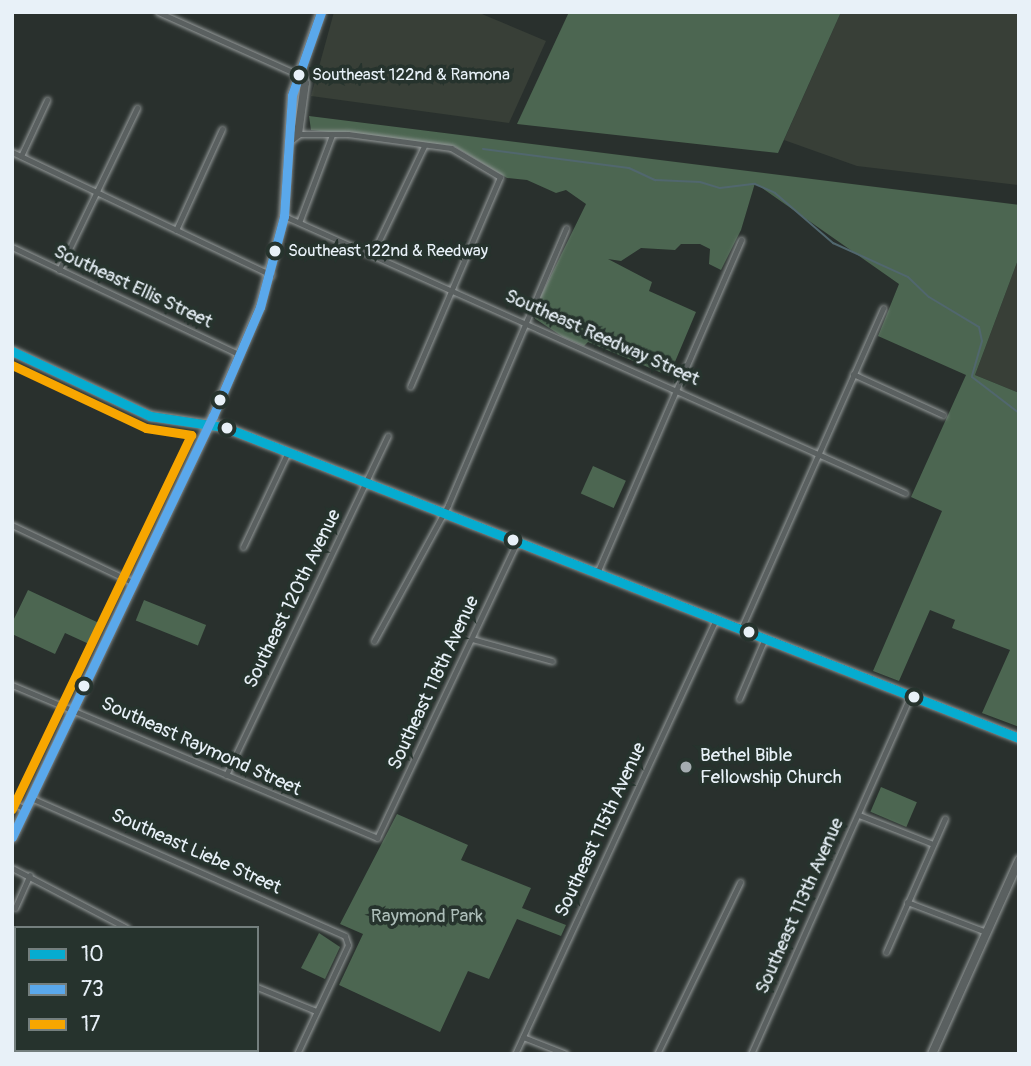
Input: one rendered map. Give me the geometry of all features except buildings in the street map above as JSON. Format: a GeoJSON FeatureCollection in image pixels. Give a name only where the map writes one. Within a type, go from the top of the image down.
{"type":"FeatureCollection","features":[{"type":"Feature","properties":{"kind":"street"},"geometry":{"type":"LineString","coordinates":[[158,12],[302,76]]}},
{"type":"Feature","properties":{"kind":"street"},"geometry":{"type":"LineString","coordinates":[[321,12],[302,76],[295,82],[287,133],[295,137],[332,135],[451,148],[491,168],[501,182],[410,387]]}},
{"type":"Feature","properties":{"kind":"street"},"geometry":{"type":"LineString","coordinates":[[21,156],[47,100]]}},
{"type":"Feature","properties":{"kind":"street"},"geometry":{"type":"LineString","coordinates":[[60,270],[137,108]]}},
{"type":"Feature","properties":{"kind":"street"},"geometry":{"type":"LineString","coordinates":[[176,230],[222,129]]}},
{"type":"Feature","properties":{"kind":"street"},"geometry":{"type":"LineString","coordinates":[[300,220],[332,135]]}},
{"type":"Feature","properties":{"kind":"street"},"geometry":{"type":"LineString","coordinates":[[12,838],[240,355],[271,275],[284,216],[295,137]]}},
{"type":"Feature","properties":{"kind":"street"},"geometry":{"type":"LineString","coordinates":[[373,253],[424,146]]}},
{"type":"Feature","properties":{"kind":"street"},"geometry":{"type":"LineString","coordinates":[[12,152],[271,275]]}},
{"type":"Feature","properties":{"kind":"street","name":"Southeast Reedway Street"},"geometry":{"type":"LineString","coordinates":[[284,216],[300,220],[905,493]]}},
{"type":"Feature","properties":{"kind":"street"},"geometry":{"type":"LineString","coordinates":[[374,641],[482,429],[566,228]]}},
{"type":"Feature","properties":{"kind":"street"},"geometry":{"type":"LineString","coordinates":[[597,573],[741,240]]}},
{"type":"Feature","properties":{"kind":"street","name":"Southeast Ellis Street"},"geometry":{"type":"LineString","coordinates":[[12,247],[240,355]]}},
{"type":"Feature","properties":{"kind":"street"},"geometry":{"type":"LineString","coordinates":[[741,629],[883,308]]}},
{"type":"Feature","properties":{"kind":"street"},"geometry":{"type":"LineString","coordinates":[[12,351],[150,416],[209,425],[288,452],[1019,738]]}},
{"type":"Feature","properties":{"kind":"street"},"geometry":{"type":"LineString","coordinates":[[853,374],[943,415]]}},
{"type":"Feature","properties":{"kind":"street","name":"Southeast 120th Avenue"},"geometry":{"type":"LineString","coordinates":[[226,775],[388,436]]}},
{"type":"Feature","properties":{"kind":"street"},"geometry":{"type":"LineString","coordinates":[[243,547],[288,452]]}},
{"type":"Feature","properties":{"kind":"street"},"geometry":{"type":"LineString","coordinates":[[12,525],[134,583]]}},
{"type":"Feature","properties":{"kind":"street","name":"Southeast 118th Avenue"},"geometry":{"type":"LineString","coordinates":[[377,838],[517,541]]}},
{"type":"Feature","properties":{"kind":"street","name":"Southeast 115th Avenue"},"geometry":{"type":"LineString","coordinates":[[515,1054],[716,619]]}},
{"type":"Feature","properties":{"kind":"street"},"geometry":{"type":"LineString","coordinates":[[739,699],[765,638]]}},
{"type":"Feature","properties":{"kind":"street"},"geometry":{"type":"LineString","coordinates":[[472,639],[552,661]]}},
{"type":"Feature","properties":{"kind":"street","name":"Southeast Raymond Street"},"geometry":{"type":"LineString","coordinates":[[12,685],[59,706],[74,708],[377,838]]}},
{"type":"Feature","properties":{"kind":"street","name":"Southeast 113th Avenue"},"geometry":{"type":"LineString","coordinates":[[751,1054],[911,695]]}},
{"type":"Feature","properties":{"kind":"street","name":"Southeast Liebe Street"},"geometry":{"type":"LineString","coordinates":[[31,798],[346,937],[347,947],[316,1012]]}},
{"type":"Feature","properties":{"kind":"street"},"geometry":{"type":"LineString","coordinates":[[12,803],[26,809]]}},
{"type":"Feature","properties":{"kind":"street"},"geometry":{"type":"LineString","coordinates":[[859,815],[933,844]]}},
{"type":"Feature","properties":{"kind":"street"},"geometry":{"type":"LineString","coordinates":[[886,952],[945,818]]}},
{"type":"Feature","properties":{"kind":"street"},"geometry":{"type":"LineString","coordinates":[[932,1054],[1019,860]]}},
{"type":"Feature","properties":{"kind":"street"},"geometry":{"type":"LineString","coordinates":[[12,868],[30,875],[123,926]]}},
{"type":"Feature","properties":{"kind":"street"},"geometry":{"type":"LineString","coordinates":[[15,908],[30,875]]}},
{"type":"Feature","properties":{"kind":"street"},"geometry":{"type":"LineString","coordinates":[[657,1054],[740,882]]}},
{"type":"Feature","properties":{"kind":"street"},"geometry":{"type":"LineString","coordinates":[[907,902],[986,932]]}},
{"type":"Feature","properties":{"kind":"street"},"geometry":{"type":"LineString","coordinates":[[259,988],[316,1012],[297,1054]]}},
{"type":"Feature","properties":{"kind":"street"},"geometry":{"type":"LineString","coordinates":[[523,1037],[566,1054]]}},
{"type":"Feature","properties":{"kind":"shaded area"},"geometry":{"type":"Polygon","coordinates":[[[334,12],[477,12],[546,41],[509,123],[311,96],[334,12]]]}},
{"type":"Feature","properties":{"kind":"shaded area"},"geometry":{"type":"Polygon","coordinates":[[[841,12],[1019,12],[1019,185],[857,166],[784,140],[841,12]]]}},
{"type":"Feature","properties":{"kind":"shaded area"},"geometry":{"type":"Polygon","coordinates":[[[1019,257],[1019,393],[975,375],[1019,257]]]}},
{"type":"Feature","properties":{"kind":"green space"},"geometry":{"type":"Polygon","coordinates":[[[569,12],[841,12],[778,153],[517,124],[569,12]]]}},
{"type":"Feature","properties":{"kind":"green space"},"geometry":{"type":"Polygon","coordinates":[[[309,116],[1019,205],[1019,257],[975,375],[1019,393],[1019,727],[982,713],[1010,650],[952,628],[955,620],[930,610],[899,681],[873,671],[942,511],[911,497],[966,375],[878,336],[899,284],[755,183],[741,230],[721,270],[709,264],[710,249],[700,244],[681,244],[675,250],[641,248],[621,261],[608,259],[652,282],[649,291],[696,312],[669,376],[588,342],[584,346],[563,337],[531,316],[586,204],[566,190],[556,193],[527,180],[507,178],[454,146],[311,130],[309,116]]]}},
{"type":"Feature","properties":{"kind":"green space"},"geometry":{"type":"Polygon","coordinates":[[[593,466],[626,481],[614,508],[581,493],[593,466]]]}},
{"type":"Feature","properties":{"kind":"green space"},"geometry":{"type":"Polygon","coordinates":[[[28,590],[99,623],[89,644],[65,633],[55,654],[12,634],[12,623],[28,590]]]}},
{"type":"Feature","properties":{"kind":"green space"},"geometry":{"type":"Polygon","coordinates":[[[144,600],[206,625],[198,645],[136,620],[144,600]]]}},
{"type":"Feature","properties":{"kind":"green space"},"geometry":{"type":"Polygon","coordinates":[[[881,787],[917,802],[906,827],[870,812],[881,787]]]}},
{"type":"Feature","properties":{"kind":"green space","name":"Raymond Park"},"geometry":{"type":"Polygon","coordinates":[[[397,814],[468,845],[461,860],[531,888],[522,908],[566,925],[561,936],[517,919],[489,979],[468,971],[440,1032],[339,985],[363,934],[340,924],[397,814]]]}},
{"type":"Feature","properties":{"kind":"green space"},"geometry":{"type":"Polygon","coordinates":[[[319,933],[340,947],[325,979],[301,968],[319,933]]]}},
{"type":"Feature","properties":{"kind":"waterway"},"geometry":{"type":"LineString","coordinates":[[483,149],[629,168],[655,180],[700,182],[720,188],[755,184],[775,193],[833,243],[908,277],[929,297],[979,327],[982,341],[972,377],[1019,413]]}},
{"type":"Feature","properties":{"kind":"transit line","name":"73"},"geometry":{"type":"LineString","coordinates":[[12,837],[213,416],[260,307],[284,216],[292,95],[321,12]]}},
{"type":"Feature","properties":{"kind":"transit line","name":"10"},"geometry":{"type":"LineString","coordinates":[[12,351],[150,416],[224,427],[1019,738]]}},
{"type":"Feature","properties":{"kind":"transit line","name":"17"},"geometry":{"type":"LineString","coordinates":[[12,365],[146,428],[191,435],[12,809]]}},
{"type":"Feature","properties":{"kind":"place","name":"Southeast 122nd & Ramona"},"geometry":{"type":"Point","coordinates":[299,75]}},
{"type":"Feature","properties":{"kind":"place","name":"Southeast 122nd & Reedway"},"geometry":{"type":"Point","coordinates":[275,251]}},
{"type":"Feature","properties":{"kind":"place","name":"Bethel Bible Fellowship Church"},"geometry":{"type":"Point","coordinates":[686,767]}}]}
